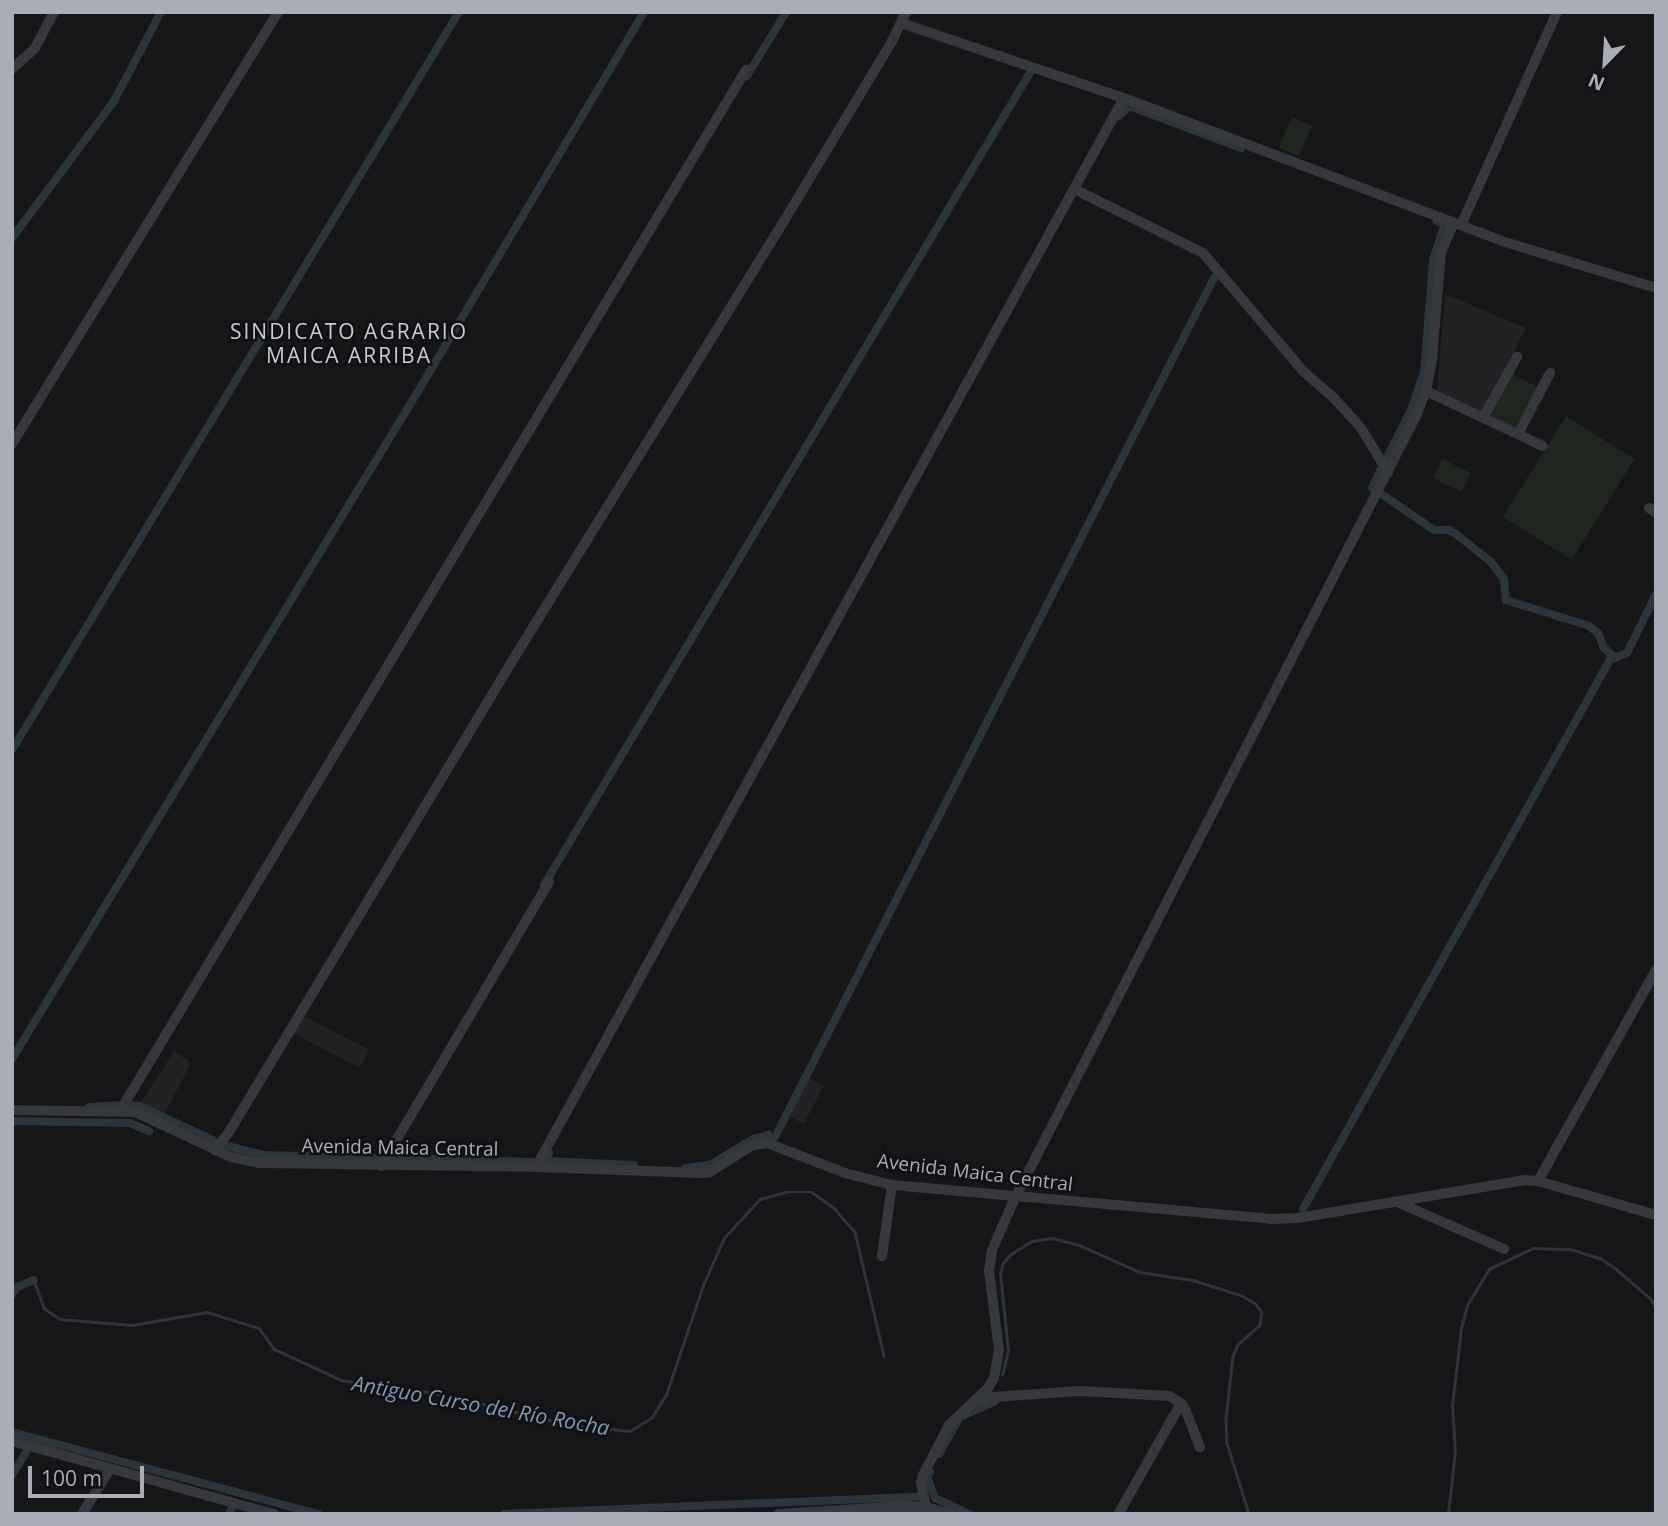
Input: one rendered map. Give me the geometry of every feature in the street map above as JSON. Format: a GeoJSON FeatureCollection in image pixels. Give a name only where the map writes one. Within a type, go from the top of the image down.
{"type":"FeatureCollection","features":[{"type":"Feature","properties":{"kind":"street"},"geometry":{"type":"LineString","coordinates":[[12,69],[36,48],[54,12]]}},
{"type":"Feature","properties":{"kind":"street"},"geometry":{"type":"LineString","coordinates":[[12,444],[278,12]]}},
{"type":"Feature","properties":{"kind":"street"},"geometry":{"type":"LineString","coordinates":[[923,1510],[923,1475],[949,1425],[988,1388],[997,1365],[998,1329],[989,1271],[992,1250],[1015,1198],[1388,472],[1426,391],[1439,264],[1557,12]]}},
{"type":"Feature","properties":{"kind":"street"},"geometry":{"type":"LineString","coordinates":[[215,1150],[229,1132],[542,612],[784,221],[904,18],[1458,224],[1656,288]]}},
{"type":"Feature","properties":{"kind":"street"},"geometry":{"type":"LineString","coordinates":[[120,1111],[747,70]]}},
{"type":"Feature","properties":{"kind":"street"},"geometry":{"type":"LineString","coordinates":[[536,1167],[1124,98]]}},
{"type":"Feature","properties":{"kind":"street"},"geometry":{"type":"LineString","coordinates":[[1073,189],[1203,253],[1304,372],[1334,398],[1362,428],[1388,472]]}},
{"type":"Feature","properties":{"kind":"street"},"geometry":{"type":"LineString","coordinates":[[1484,416],[1517,357]]}},
{"type":"Feature","properties":{"kind":"street"},"geometry":{"type":"LineString","coordinates":[[1519,432],[1550,373]]}},
{"type":"Feature","properties":{"kind":"street"},"geometry":{"type":"LineString","coordinates":[[1426,391],[1519,432],[1544,446]]}},
{"type":"Feature","properties":{"kind":"street"},"geometry":{"type":"LineString","coordinates":[[381,1166],[549,881]]}},
{"type":"Feature","properties":{"kind":"street"},"geometry":{"type":"LineString","coordinates":[[1538,1181],[1656,970]]}},
{"type":"Feature","properties":{"kind":"street","name":"Avenida Maica Central"},"geometry":{"type":"LineString","coordinates":[[12,1110],[120,1111],[146,1116],[215,1150],[260,1163],[536,1167],[700,1173],[710,1172],[751,1146],[767,1143],[845,1173],[892,1185],[1015,1198],[1279,1219],[1397,1202],[1512,1181],[1538,1181],[1656,1215]]}},
{"type":"Feature","properties":{"kind":"street"},"geometry":{"type":"LineString","coordinates":[[882,1256],[892,1185]]}},
{"type":"Feature","properties":{"kind":"street"},"geometry":{"type":"LineString","coordinates":[[1397,1202],[1504,1249]]}},
{"type":"Feature","properties":{"kind":"street"},"geometry":{"type":"LineString","coordinates":[[973,1402],[994,1397],[1102,1391],[1158,1394],[1181,1403],[1200,1447]]}},
{"type":"Feature","properties":{"kind":"street"},"geometry":{"type":"LineString","coordinates":[[1119,1513],[1181,1403]]}},
{"type":"Feature","properties":{"kind":"street"},"geometry":{"type":"LineString","coordinates":[[12,1441],[274,1514]]}},
{"type":"Feature","properties":{"kind":"street"},"geometry":{"type":"LineString","coordinates":[[82,1514],[110,1469]]}},
{"type":"Feature","properties":{"kind":"street"},"geometry":{"type":"LineString","coordinates":[[778,1514],[923,1510],[950,1514]]}},
{"type":"Feature","properties":{"kind":"shaded area"},"geometry":{"type":"Polygon","coordinates":[[[1292,117],[1312,126],[1299,156],[1279,147],[1292,117]]]}},
{"type":"Feature","properties":{"kind":"shaded area"},"geometry":{"type":"Polygon","coordinates":[[[1445,294],[1526,328],[1482,412],[1437,392],[1445,294]]]}},
{"type":"Feature","properties":{"kind":"shaded area"},"geometry":{"type":"Polygon","coordinates":[[[1513,374],[1538,388],[1516,429],[1490,415],[1513,374]]]}},
{"type":"Feature","properties":{"kind":"shaded area"},"geometry":{"type":"Polygon","coordinates":[[[1566,416],[1635,459],[1572,560],[1503,517],[1566,416]]]}},
{"type":"Feature","properties":{"kind":"shaded area"},"geometry":{"type":"Polygon","coordinates":[[[1442,459],[1471,473],[1462,492],[1433,478],[1442,459]]]}},
{"type":"Feature","properties":{"kind":"shaded area"},"geometry":{"type":"Polygon","coordinates":[[[303,1016],[369,1050],[360,1067],[294,1034],[303,1016]]]}},
{"type":"Feature","properties":{"kind":"shaded area"},"geometry":{"type":"Polygon","coordinates":[[[174,1051],[191,1063],[163,1117],[139,1106],[174,1051]]]}},
{"type":"Feature","properties":{"kind":"shaded area"},"geometry":{"type":"Polygon","coordinates":[[[807,1077],[824,1086],[804,1124],[787,1115],[807,1077]]]}},
{"type":"Feature","properties":{"kind":"waterway"},"geometry":{"type":"LineString","coordinates":[[12,238],[114,101],[161,12]]}},
{"type":"Feature","properties":{"kind":"waterway"},"geometry":{"type":"LineString","coordinates":[[12,750],[459,12]]}},
{"type":"Feature","properties":{"kind":"waterway"},"geometry":{"type":"LineString","coordinates":[[12,1059],[417,393],[644,12]]}},
{"type":"Feature","properties":{"kind":"waterway"},"geometry":{"type":"LineString","coordinates":[[747,76],[786,12]]}},
{"type":"Feature","properties":{"kind":"waterway"},"geometry":{"type":"LineString","coordinates":[[544,885],[1031,71]]}},
{"type":"Feature","properties":{"kind":"waterway"},"geometry":{"type":"LineString","coordinates":[[1119,116],[1129,106],[1241,148]]}},
{"type":"Feature","properties":{"kind":"waterway"},"geometry":{"type":"LineString","coordinates":[[1386,459],[1411,410],[1424,373],[1433,260],[1445,224],[1437,221]]}},
{"type":"Feature","properties":{"kind":"waterway"},"geometry":{"type":"LineString","coordinates":[[775,1137],[1214,278]]}},
{"type":"Feature","properties":{"kind":"waterway"},"geometry":{"type":"LineString","coordinates":[[1372,488],[1380,471]]}},
{"type":"Feature","properties":{"kind":"waterway"},"geometry":{"type":"LineString","coordinates":[[1383,495],[1434,530],[1449,530],[1456,534],[1491,562],[1504,579],[1506,600],[1589,626],[1598,633],[1604,648],[1615,658],[1627,653],[1656,594]]}},
{"type":"Feature","properties":{"kind":"waterway"},"geometry":{"type":"LineString","coordinates":[[1303,1209],[1612,656]]}},
{"type":"Feature","properties":{"kind":"waterway"},"geometry":{"type":"LineString","coordinates":[[89,1107],[116,1105]]}},
{"type":"Feature","properties":{"kind":"waterway"},"geometry":{"type":"LineString","coordinates":[[129,1105],[139,1106],[213,1140]]}},
{"type":"Feature","properties":{"kind":"waterway"},"geometry":{"type":"LineString","coordinates":[[12,1121],[130,1123],[149,1131]]}},
{"type":"Feature","properties":{"kind":"waterway"},"geometry":{"type":"LineString","coordinates":[[685,1168],[710,1165],[753,1139],[768,1135]]}},
{"type":"Feature","properties":{"kind":"waterway"},"geometry":{"type":"LineString","coordinates":[[227,1146],[262,1155],[381,1158]]}},
{"type":"Feature","properties":{"kind":"waterway"},"geometry":{"type":"LineString","coordinates":[[549,1153],[544,1161],[634,1165]]}},
{"type":"Feature","properties":{"kind":"waterway"},"geometry":{"type":"LineString","coordinates":[[391,1158],[532,1162]]}},
{"type":"Feature","properties":{"kind":"waterway","name":"Antiguo Curso del Río Rocha"},"geometry":{"type":"LineString","coordinates":[[34,1280],[44,1308],[60,1319],[132,1325],[207,1312],[259,1328],[274,1349],[341,1380],[436,1393],[570,1425],[630,1431],[652,1417],[666,1395],[703,1285],[724,1238],[760,1199],[787,1192],[812,1192],[835,1209],[855,1232],[884,1356]]}},
{"type":"Feature","properties":{"kind":"waterway","name":"Antiguo Curso del Río Rocha"},"geometry":{"type":"LineString","coordinates":[[1002,1375],[1008,1351],[1000,1274],[1003,1263],[1011,1254],[1032,1241],[1053,1238],[1079,1245],[1140,1272],[1193,1280],[1241,1295],[1255,1303],[1262,1312],[1260,1325],[1238,1345],[1233,1356],[1226,1419],[1227,1443],[1249,1514]]}},
{"type":"Feature","properties":{"kind":"waterway","name":"Antiguo Curso del Río Rocha"},"geometry":{"type":"LineString","coordinates":[[1448,1514],[1455,1452],[1452,1406],[1461,1328],[1467,1305],[1489,1269],[1533,1248],[1570,1249],[1600,1258],[1615,1268],[1651,1299],[1656,1308]]}},
{"type":"Feature","properties":{"kind":"waterway"},"geometry":{"type":"LineString","coordinates":[[12,1295],[17,1287],[34,1280]]}},
{"type":"Feature","properties":{"kind":"waterway"},"geometry":{"type":"LineString","coordinates":[[939,1454],[960,1417],[996,1401]]}},
{"type":"Feature","properties":{"kind":"waterway"},"geometry":{"type":"LineString","coordinates":[[12,1432],[318,1514]]}},
{"type":"Feature","properties":{"kind":"waterway"},"geometry":{"type":"LineString","coordinates":[[12,1475],[27,1451]]}},
{"type":"Feature","properties":{"kind":"waterway"},"geometry":{"type":"LineString","coordinates":[[930,1472],[927,1477],[935,1498],[970,1514]]}},
{"type":"Feature","properties":{"kind":"waterway"},"geometry":{"type":"LineString","coordinates":[[504,1514],[918,1497]]}},
{"type":"Feature","properties":{"kind":"waterway"},"geometry":{"type":"LineString","coordinates":[[229,1514],[232,1508]]}},
{"type":"Feature","properties":{"kind":"waterway"},"geometry":{"type":"LineString","coordinates":[[892,1514],[913,1514]]}},
{"type":"Feature","properties":{"kind":"district","name":"SINDICATO AGRARIO MAICA ARRIBA"},"geometry":{"type":"Point","coordinates":[349,343]}}]}
